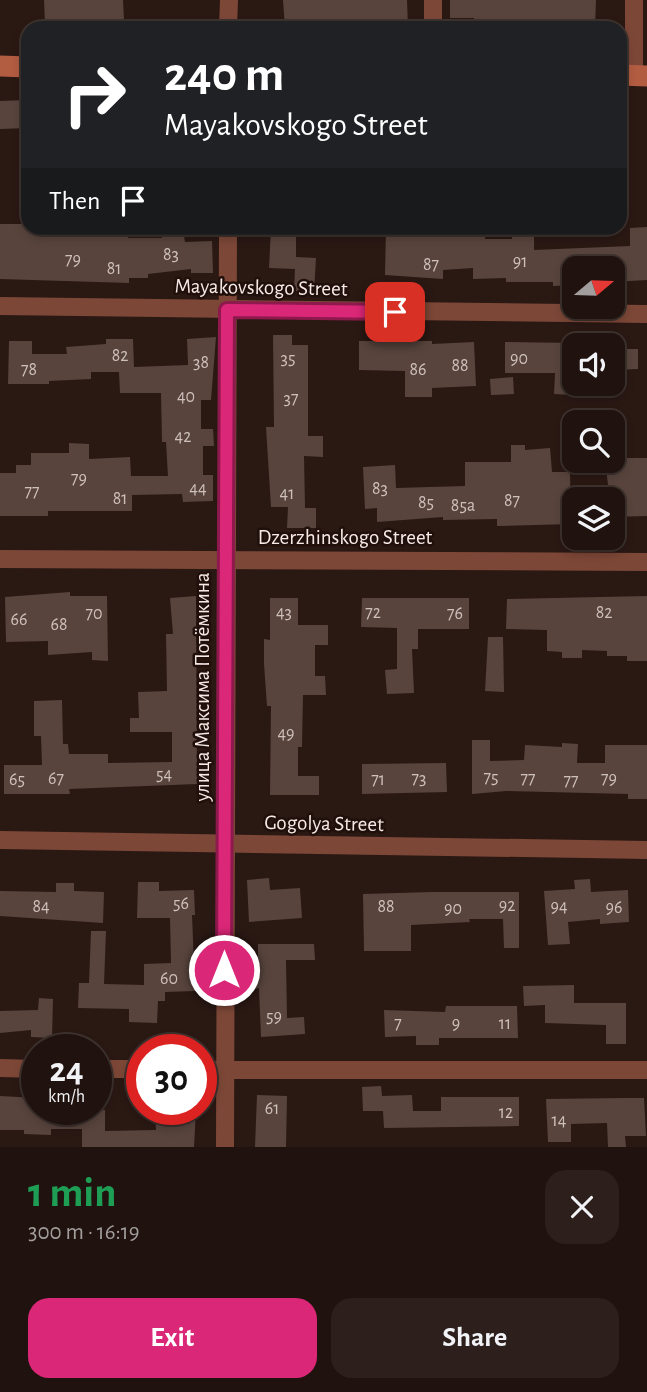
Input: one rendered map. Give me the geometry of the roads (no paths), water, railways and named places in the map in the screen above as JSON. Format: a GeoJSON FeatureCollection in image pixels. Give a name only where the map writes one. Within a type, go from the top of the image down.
{"type":"FeatureCollection","features":[{"type":"Feature","properties":{"kind":"street"},"geometry":{"type":"LineString","coordinates":[[229,0],[229,21]]}},
{"type":"Feature","properties":{"kind":"street"},"geometry":{"type":"LineString","coordinates":[[433,0],[433,21]]}},
{"type":"Feature","properties":{"kind":"street"},"geometry":{"type":"LineString","coordinates":[[634,0],[634,75]]}},
{"type":"Feature","properties":{"kind":"street"},"geometry":{"type":"LineString","coordinates":[[0,66],[21,67]]}},
{"type":"Feature","properties":{"kind":"street","name":"улица Максима Потёмкина"},"geometry":{"type":"LineString","coordinates":[[225,1147],[228,235]]}},
{"type":"Feature","properties":{"kind":"street","name":"Mayakovskogo Street"},"geometry":{"type":"LineString","coordinates":[[0,306],[647,314]]}},
{"type":"Feature","properties":{"kind":"street","name":"Dzerzhinskogo Street"},"geometry":{"type":"LineString","coordinates":[[0,559],[647,562]]}},
{"type":"Feature","properties":{"kind":"street","name":"Gogolya Street"},"geometry":{"type":"LineString","coordinates":[[0,840],[647,849]]}},
{"type":"Feature","properties":{"kind":"street"},"geometry":{"type":"LineString","coordinates":[[0,1068],[21,1069]]}},
{"type":"Feature","properties":{"kind":"street"},"geometry":{"type":"LineString","coordinates":[[217,1070],[647,1070]]}}]}
